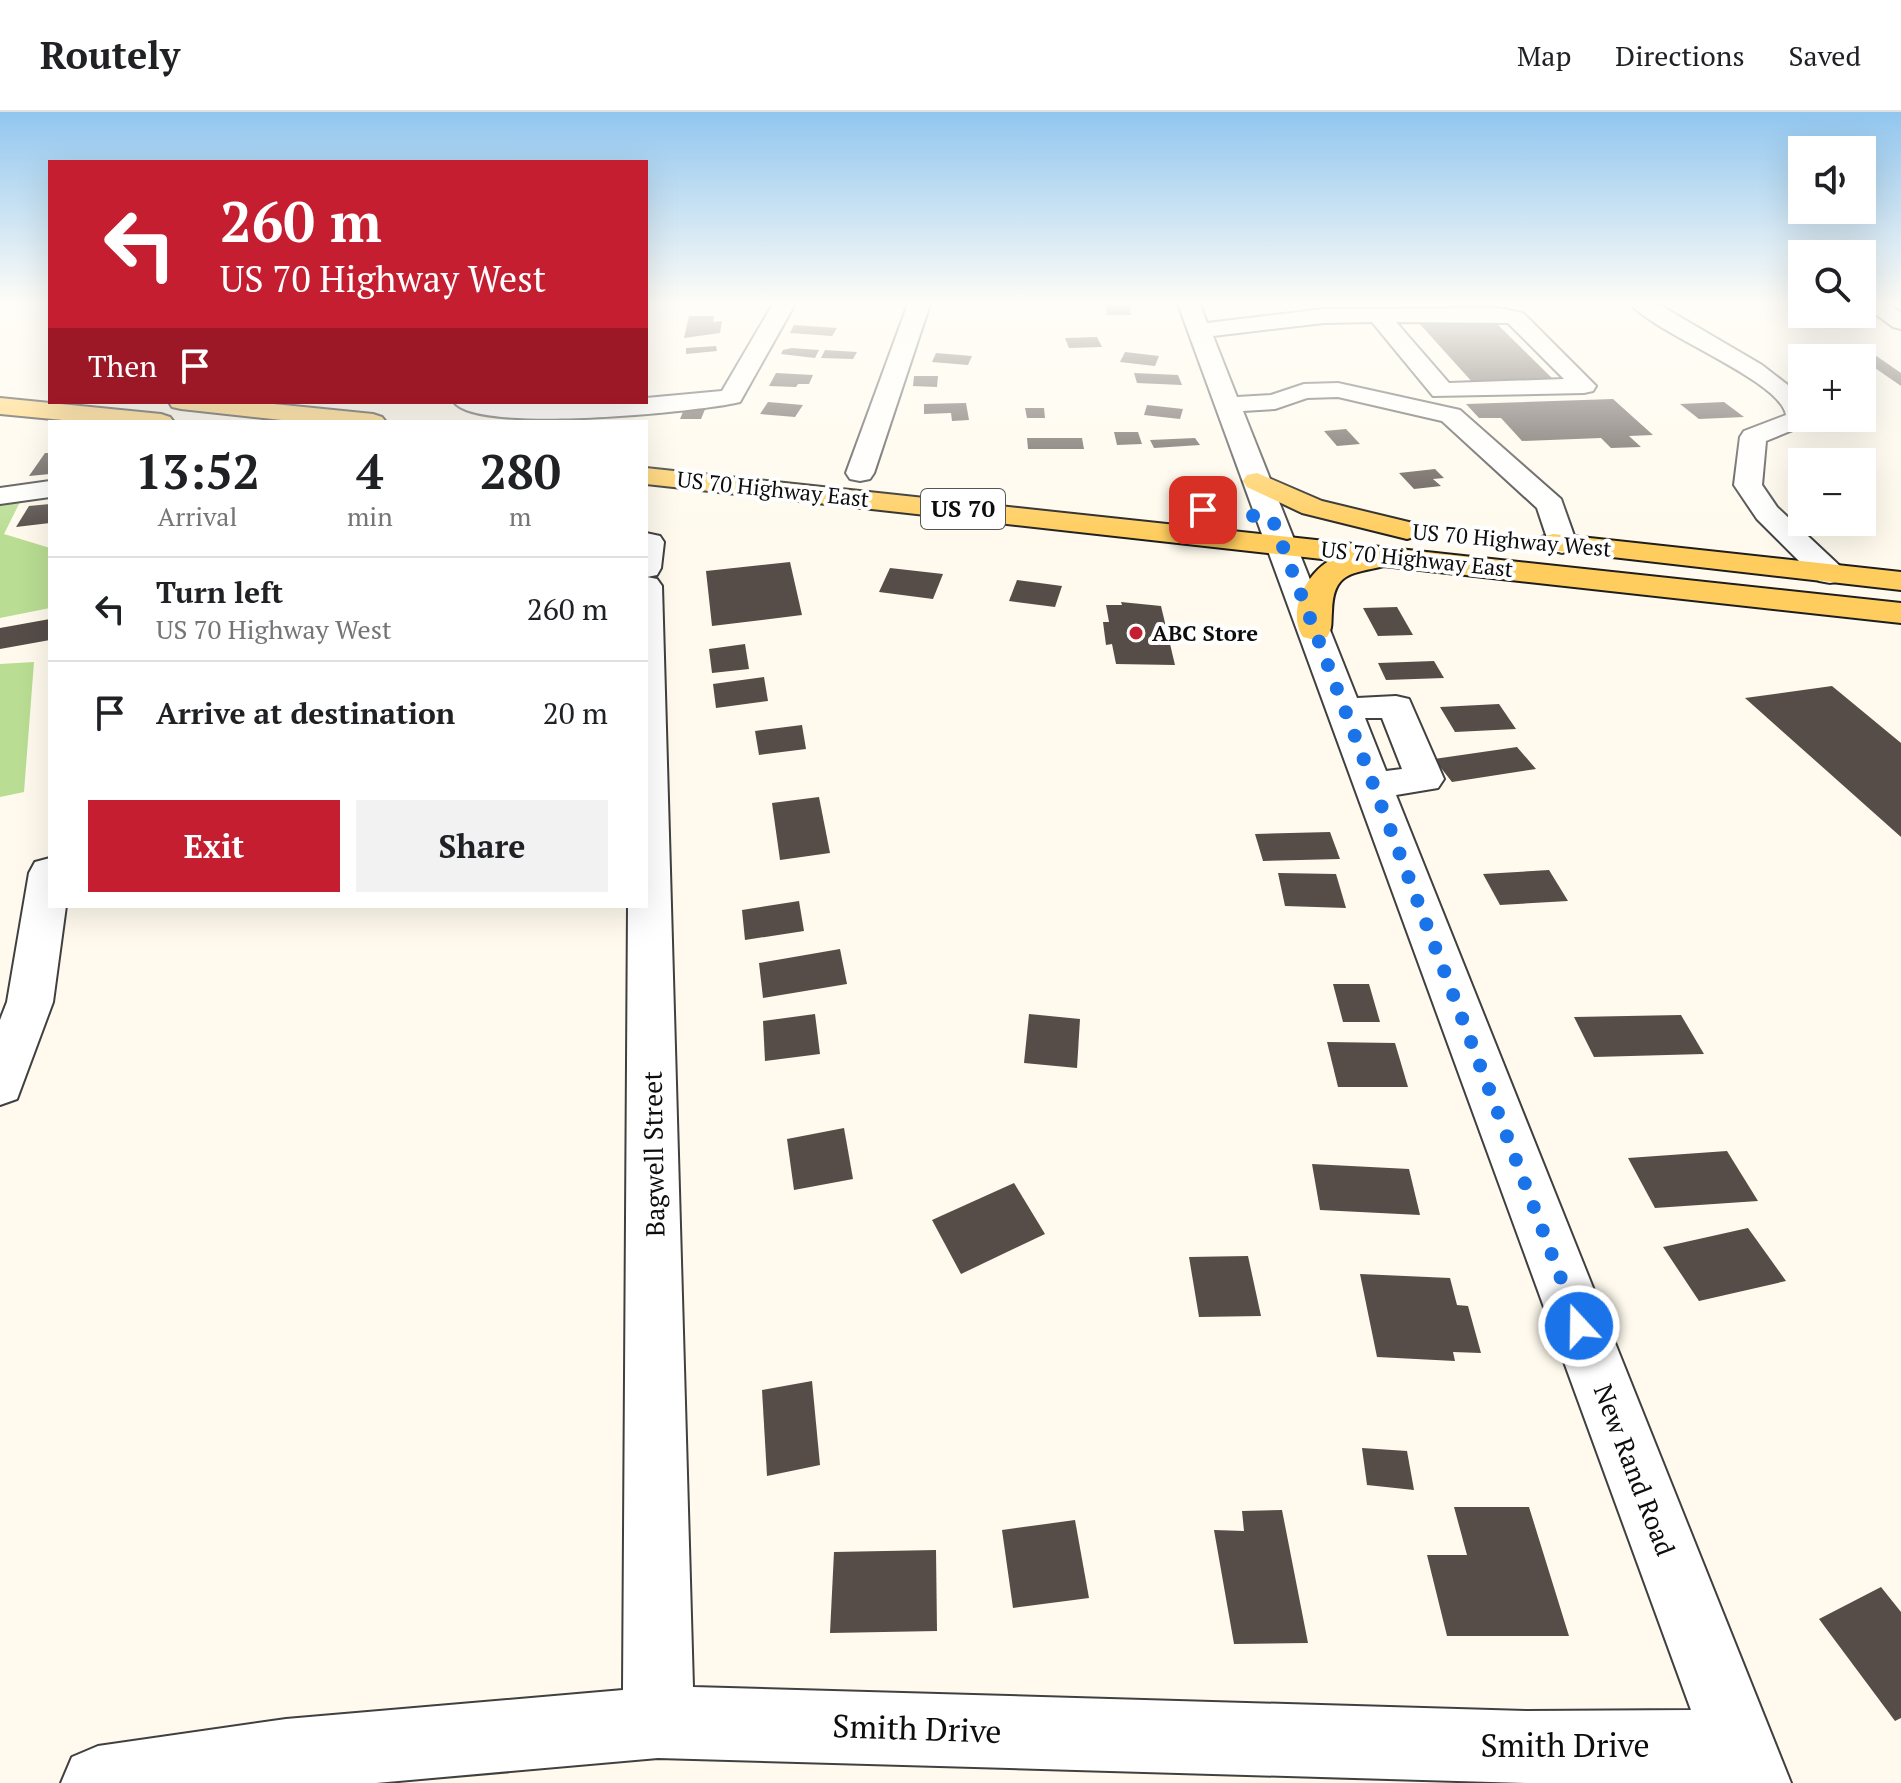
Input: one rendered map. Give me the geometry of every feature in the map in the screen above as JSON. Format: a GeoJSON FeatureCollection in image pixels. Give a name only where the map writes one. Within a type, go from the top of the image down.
{"type":"FeatureCollection","features":[{"type":"Feature","properties":{"kind":"main road"},"geometry":{"type":"LineString","coordinates":[[0,382],[48,388]]}},
{"type":"Feature","properties":{"kind":"main road"},"geometry":{"type":"LineString","coordinates":[[200,404],[354,420]]}},
{"type":"Feature","properties":{"kind":"main road"},"geometry":{"type":"LineString","coordinates":[[0,406],[141,420]]}},
{"type":"Feature","properties":{"kind":"main road","name":"US 70"},"geometry":{"type":"LineString","coordinates":[[648,450],[860,473],[1276,531]]}},
{"type":"Feature","properties":{"kind":"main road","name":"US 70 Highway East"},"geometry":{"type":"LineString","coordinates":[[648,476],[1399,543],[1901,613]]}},
{"type":"Feature","properties":{"kind":"main road"},"geometry":{"type":"LineString","coordinates":[[1257,481],[1290,500],[1399,543]]}},
{"type":"Feature","properties":{"kind":"main road","name":"US 70 Highway West"},"geometry":{"type":"LineString","coordinates":[[1399,543],[1438,533]]}},
{"type":"Feature","properties":{"kind":"main road","name":"US 70 Highway West"},"geometry":{"type":"LineString","coordinates":[[1531,541],[1901,581]]}},
{"type":"Feature","properties":{"kind":"main road"},"geometry":{"type":"LineString","coordinates":[[1315,630],[1315,599],[1318,586],[1327,573],[1399,543]]}},
{"type":"Feature","properties":{"kind":"street"},"geometry":{"type":"LineString","coordinates":[[648,403],[731,397],[740,382]]}},
{"type":"Feature","properties":{"kind":"street"},"geometry":{"type":"LineString","coordinates":[[860,473],[892,382]]}},
{"type":"Feature","properties":{"kind":"street","name":"New Rand Road"},"geometry":{"type":"LineString","coordinates":[[1218,382],[1747,1764]]}},
{"type":"Feature","properties":{"kind":"street"},"geometry":{"type":"LineString","coordinates":[[1434,382],[1442,391],[1584,386],[1580,382]]}},
{"type":"Feature","properties":{"kind":"street"},"geometry":{"type":"LineString","coordinates":[[1769,382],[1794,402],[1800,413],[1796,420],[1753,437],[1748,485],[1767,513],[1830,574]]}},
{"type":"Feature","properties":{"kind":"street"},"geometry":{"type":"LineString","coordinates":[[1226,405],[1275,402],[1304,391],[1338,390],[1451,415],[1551,505],[1562,544]]}},
{"type":"Feature","properties":{"kind":"street"},"geometry":{"type":"LineString","coordinates":[[472,404],[488,410],[529,412],[637,404]]}},
{"type":"Feature","properties":{"kind":"street"},"geometry":{"type":"LineString","coordinates":[[0,496],[48,489]]}},
{"type":"Feature","properties":{"kind":"street"},"geometry":{"type":"LineString","coordinates":[[1359,748],[1413,747]]}},
{"type":"Feature","properties":{"kind":"street","name":"Bagwell Street"},"geometry":{"type":"LineString","coordinates":[[648,775],[658,1722]]}},
{"type":"Feature","properties":{"kind":"street"},"geometry":{"type":"LineString","coordinates":[[0,1084],[30,1002],[48,886]]}},
{"type":"Feature","properties":{"kind":"street","name":"Smith Drive"},"geometry":{"type":"LineString","coordinates":[[98,1783],[286,1755],[658,1722],[1527,1747],[1747,1764]]}},
{"type":"Feature","properties":{"kind":"green space"},"geometry":{"type":"Polygon","coordinates":[[[21,500],[4,534],[48,547],[48,608],[0,618],[0,503],[21,500]]]}},
{"type":"Feature","properties":{"kind":"green space"},"geometry":{"type":"Polygon","coordinates":[[[34,662],[24,792],[0,797],[0,664],[34,662]]]}},
{"type":"Feature","properties":{"kind":"building"},"geometry":{"type":"Polygon","coordinates":[[[771,382],[810,382],[796,387],[769,386],[771,382]]]}},
{"type":"Feature","properties":{"kind":"building"},"geometry":{"type":"Polygon","coordinates":[[[913,382],[937,382],[937,387],[913,386],[913,382]]]}},
{"type":"Feature","properties":{"kind":"building"},"geometry":{"type":"Polygon","coordinates":[[[1181,382],[1182,385],[1137,383],[1181,382]]]}},
{"type":"Feature","properties":{"kind":"building"},"geometry":{"type":"Polygon","coordinates":[[[1472,382],[1556,382],[1474,384],[1472,382]]]}},
{"type":"Feature","properties":{"kind":"building"},"geometry":{"type":"Polygon","coordinates":[[[1613,399],[1653,435],[1629,436],[1641,447],[1611,448],[1601,438],[1522,441],[1501,418],[1479,418],[1466,404],[1613,399]]]}},
{"type":"Feature","properties":{"kind":"building"},"geometry":{"type":"Polygon","coordinates":[[[768,402],[803,405],[795,417],[760,414],[768,402]]]}},
{"type":"Feature","properties":{"kind":"building"},"geometry":{"type":"Polygon","coordinates":[[[1724,402],[1744,417],[1699,419],[1680,404],[1724,402]]]}},
{"type":"Feature","properties":{"kind":"building"},"geometry":{"type":"Polygon","coordinates":[[[966,403],[969,420],[952,421],[951,413],[924,414],[924,404],[966,403]]]}},
{"type":"Feature","properties":{"kind":"building"},"geometry":{"type":"Polygon","coordinates":[[[1147,405],[1183,409],[1180,419],[1144,415],[1147,405]]]}},
{"type":"Feature","properties":{"kind":"building"},"geometry":{"type":"Polygon","coordinates":[[[685,407],[706,407],[701,419],[680,419],[685,407]]]}},
{"type":"Feature","properties":{"kind":"building"},"geometry":{"type":"Polygon","coordinates":[[[1025,408],[1044,408],[1045,418],[1027,418],[1025,408]]]}},
{"type":"Feature","properties":{"kind":"building"},"geometry":{"type":"Polygon","coordinates":[[[1346,429],[1360,444],[1337,446],[1324,431],[1346,429]]]}},
{"type":"Feature","properties":{"kind":"building"},"geometry":{"type":"Polygon","coordinates":[[[1114,432],[1138,432],[1142,444],[1117,445],[1114,432]]]}},
{"type":"Feature","properties":{"kind":"building"},"geometry":{"type":"Polygon","coordinates":[[[1027,438],[1082,438],[1084,449],[1028,449],[1027,438]]]}},
{"type":"Feature","properties":{"kind":"building"},"geometry":{"type":"Polygon","coordinates":[[[1195,438],[1200,445],[1154,448],[1150,440],[1195,438]]]}},
{"type":"Feature","properties":{"kind":"building"},"geometry":{"type":"Polygon","coordinates":[[[45,453],[48,453],[48,474],[29,476],[45,453]]]}},
{"type":"Feature","properties":{"kind":"building"},"geometry":{"type":"Polygon","coordinates":[[[1435,469],[1444,478],[1433,479],[1441,486],[1414,489],[1399,473],[1435,469]]]}},
{"type":"Feature","properties":{"kind":"building"},"geometry":{"type":"Polygon","coordinates":[[[48,504],[48,523],[16,527],[29,506],[48,504]]]}},
{"type":"Feature","properties":{"kind":"building"},"geometry":{"type":"Polygon","coordinates":[[[790,562],[802,615],[712,626],[706,571],[790,562]]]}},
{"type":"Feature","properties":{"kind":"building"},"geometry":{"type":"Polygon","coordinates":[[[890,568],[943,574],[933,599],[879,592],[890,568]]]}},
{"type":"Feature","properties":{"kind":"building"},"geometry":{"type":"Polygon","coordinates":[[[1017,580],[1062,586],[1055,607],[1009,601],[1017,580]]]}},
{"type":"Feature","properties":{"kind":"building","name":"ABC Store"},"geometry":{"type":"Polygon","coordinates":[[[1121,602],[1161,606],[1175,665],[1116,664],[1112,644],[1106,645],[1103,622],[1109,622],[1106,605],[1122,605],[1121,602]]]}},
{"type":"Feature","properties":{"kind":"building"},"geometry":{"type":"Polygon","coordinates":[[[1397,607],[1413,635],[1378,636],[1363,608],[1397,607]]]}},
{"type":"Feature","properties":{"kind":"building"},"geometry":{"type":"Polygon","coordinates":[[[48,619],[48,640],[0,649],[0,628],[48,619]]]}},
{"type":"Feature","properties":{"kind":"building"},"geometry":{"type":"Polygon","coordinates":[[[745,644],[749,669],[712,673],[709,649],[745,644]]]}},
{"type":"Feature","properties":{"kind":"building"},"geometry":{"type":"Polygon","coordinates":[[[1434,661],[1444,678],[1386,680],[1378,663],[1434,661]]]}},
{"type":"Feature","properties":{"kind":"building"},"geometry":{"type":"Polygon","coordinates":[[[764,677],[768,701],[716,708],[713,684],[764,677]]]}},
{"type":"Feature","properties":{"kind":"building"},"geometry":{"type":"Polygon","coordinates":[[[1832,686],[1901,743],[1901,837],[1745,698],[1832,686]]]}},
{"type":"Feature","properties":{"kind":"building"},"geometry":{"type":"Polygon","coordinates":[[[1499,704],[1516,729],[1455,732],[1440,707],[1499,704]]]}},
{"type":"Feature","properties":{"kind":"building"},"geometry":{"type":"Polygon","coordinates":[[[802,725],[806,749],[759,755],[755,731],[802,725]]]}},
{"type":"Feature","properties":{"kind":"building"},"geometry":{"type":"Polygon","coordinates":[[[1517,747],[1536,769],[1452,782],[1434,759],[1517,747]]]}},
{"type":"Feature","properties":{"kind":"building"},"geometry":{"type":"Polygon","coordinates":[[[819,797],[830,853],[780,860],[772,803],[819,797]]]}},
{"type":"Feature","properties":{"kind":"building"},"geometry":{"type":"Polygon","coordinates":[[[1330,832],[1340,859],[1263,861],[1255,834],[1330,832]]]}},
{"type":"Feature","properties":{"kind":"building"},"geometry":{"type":"Polygon","coordinates":[[[1549,870],[1568,901],[1500,905],[1483,874],[1549,870]]]}},
{"type":"Feature","properties":{"kind":"building"},"geometry":{"type":"Polygon","coordinates":[[[1278,873],[1336,874],[1346,908],[1285,906],[1278,873]]]}},
{"type":"Feature","properties":{"kind":"building"},"geometry":{"type":"Polygon","coordinates":[[[799,901],[804,931],[745,940],[742,910],[799,901]]]}},
{"type":"Feature","properties":{"kind":"building"},"geometry":{"type":"Polygon","coordinates":[[[840,949],[847,984],[763,998],[759,963],[840,949]]]}},
{"type":"Feature","properties":{"kind":"building"},"geometry":{"type":"Polygon","coordinates":[[[1333,984],[1369,984],[1380,1022],[1343,1022],[1333,984]]]}},
{"type":"Feature","properties":{"kind":"building"},"geometry":{"type":"Polygon","coordinates":[[[815,1014],[820,1054],[765,1061],[763,1021],[815,1014]]]}},
{"type":"Feature","properties":{"kind":"building"},"geometry":{"type":"Polygon","coordinates":[[[1029,1014],[1080,1019],[1077,1068],[1024,1063],[1029,1014]]]}},
{"type":"Feature","properties":{"kind":"building"},"geometry":{"type":"Polygon","coordinates":[[[1681,1015],[1704,1054],[1594,1057],[1574,1017],[1681,1015]]]}},
{"type":"Feature","properties":{"kind":"building"},"geometry":{"type":"Polygon","coordinates":[[[1327,1042],[1395,1043],[1408,1087],[1338,1087],[1327,1042]]]}},
{"type":"Feature","properties":{"kind":"building"},"geometry":{"type":"Polygon","coordinates":[[[844,1128],[853,1179],[794,1190],[787,1139],[844,1128]]]}},
{"type":"Feature","properties":{"kind":"building"},"geometry":{"type":"Polygon","coordinates":[[[1727,1151],[1758,1201],[1655,1208],[1628,1158],[1727,1151]]]}},
{"type":"Feature","properties":{"kind":"building"},"geometry":{"type":"Polygon","coordinates":[[[1312,1164],[1409,1169],[1420,1215],[1320,1210],[1312,1164]]]}},
{"type":"Feature","properties":{"kind":"building"},"geometry":{"type":"Polygon","coordinates":[[[1014,1183],[1045,1234],[961,1274],[932,1220],[1014,1183]]]}},
{"type":"Feature","properties":{"kind":"building"},"geometry":{"type":"Polygon","coordinates":[[[1748,1228],[1786,1281],[1699,1301],[1663,1247],[1748,1228]]]}},
{"type":"Feature","properties":{"kind":"building"},"geometry":{"type":"Polygon","coordinates":[[[1248,1256],[1261,1316],[1199,1317],[1189,1257],[1248,1256]]]}},
{"type":"Feature","properties":{"kind":"building"},"geometry":{"type":"Polygon","coordinates":[[[1360,1274],[1450,1278],[1457,1305],[1468,1306],[1481,1353],[1453,1352],[1455,1361],[1377,1357],[1360,1274]]]}},
{"type":"Feature","properties":{"kind":"building"},"geometry":{"type":"Polygon","coordinates":[[[812,1381],[820,1465],[767,1476],[762,1390],[812,1381]]]}},
{"type":"Feature","properties":{"kind":"building"},"geometry":{"type":"Polygon","coordinates":[[[1362,1448],[1407,1451],[1414,1490],[1367,1485],[1362,1448]]]}},
{"type":"Feature","properties":{"kind":"building"},"geometry":{"type":"Polygon","coordinates":[[[1454,1507],[1529,1507],[1569,1636],[1447,1636],[1427,1555],[1467,1555],[1454,1507]]]}},
{"type":"Feature","properties":{"kind":"building"},"geometry":{"type":"Polygon","coordinates":[[[1282,1510],[1308,1643],[1234,1644],[1214,1530],[1244,1531],[1242,1511],[1282,1510]]]}},
{"type":"Feature","properties":{"kind":"building"},"geometry":{"type":"Polygon","coordinates":[[[1075,1520],[1089,1598],[1013,1608],[1002,1530],[1075,1520]]]}},
{"type":"Feature","properties":{"kind":"building"},"geometry":{"type":"Polygon","coordinates":[[[936,1550],[937,1631],[830,1633],[834,1552],[936,1550]]]}},
{"type":"Feature","properties":{"kind":"building"},"geometry":{"type":"Polygon","coordinates":[[[1881,1587],[1901,1612],[1901,1718],[1895,1721],[1819,1619],[1881,1587]]]}},
{"type":"Feature","properties":{"kind":"place","name":"ABC Store"},"geometry":{"type":"Point","coordinates":[1136,633]}},
{"type":"Feature","properties":{"kind":"route"},"geometry":{"type":"LineString","coordinates":[[1203,510],[1272,518],[1579,1326]]}}]}
